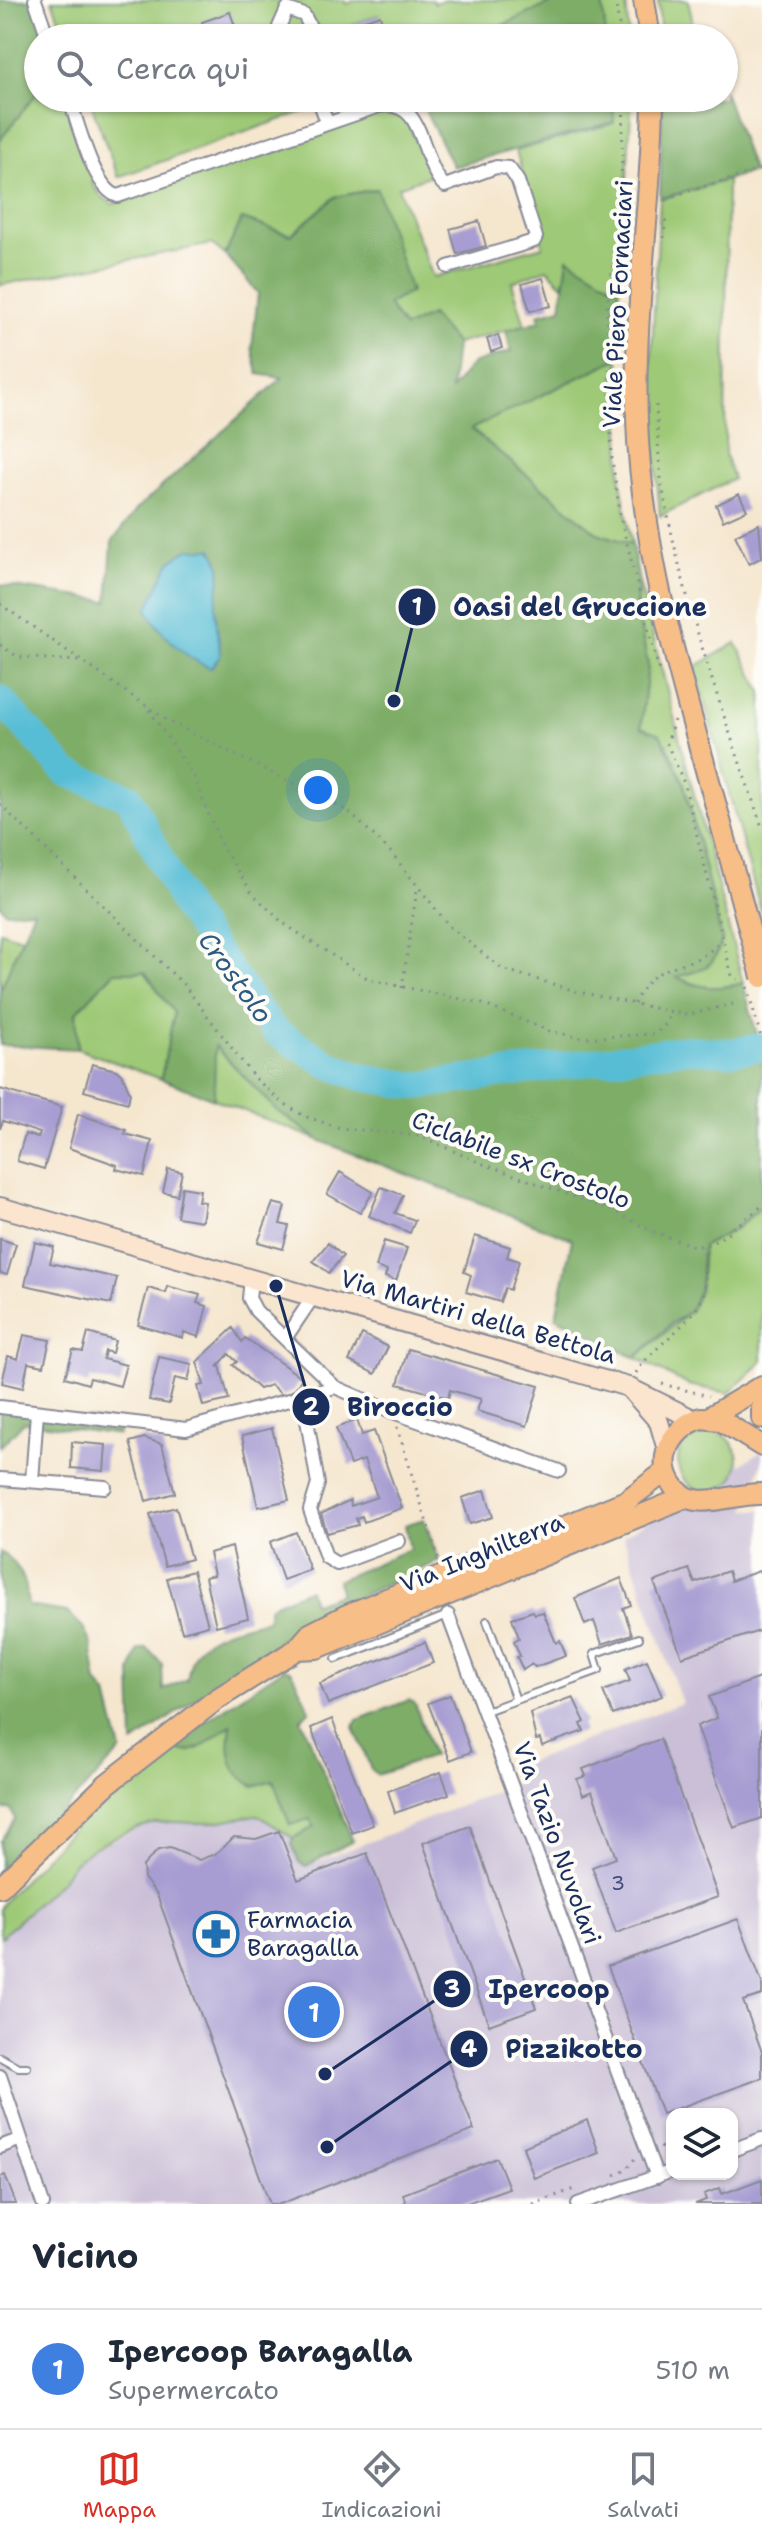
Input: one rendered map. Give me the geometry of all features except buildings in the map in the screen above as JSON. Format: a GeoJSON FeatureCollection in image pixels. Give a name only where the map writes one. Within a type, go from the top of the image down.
{"type":"FeatureCollection","features":[{"type":"Feature","properties":{"kind":"main road"},"geometry":{"type":"LineString","coordinates":[[644,0],[648,24]]}},
{"type":"Feature","properties":{"kind":"main road","name":"Viale Piero Fornaciari"},"geometry":{"type":"LineString","coordinates":[[652,112],[637,351],[641,481],[668,622],[762,977]]}},
{"type":"Feature","properties":{"kind":"main road","name":"Via Martiri della Bettola"},"geometry":{"type":"LineString","coordinates":[[0,1207],[313,1297],[635,1379],[702,1419],[720,1420],[762,1446]]}},
{"type":"Feature","properties":{"kind":"main road","name":"Via Martiri della Bettola"},"geometry":{"type":"LineString","coordinates":[[635,1379],[659,1422],[667,1450],[666,1471]]}},
{"type":"Feature","properties":{"kind":"main road"},"geometry":{"type":"LineString","coordinates":[[667,1450],[680,1430],[762,1386]]}},
{"type":"Feature","properties":{"kind":"main road"},"geometry":{"type":"LineString","coordinates":[[762,1402],[762,1418]]}},
{"type":"Feature","properties":{"kind":"main road"},"geometry":{"type":"LineString","coordinates":[[666,1471],[671,1483],[686,1497],[716,1501],[748,1493],[762,1494]]}},
{"type":"Feature","properties":{"kind":"main road","name":"Via Inghilterra"},"geometry":{"type":"LineString","coordinates":[[0,1898],[7,1882],[107,1784],[217,1699],[297,1649],[310,1634],[347,1615],[626,1501],[666,1471]]}},
{"type":"Feature","properties":{"kind":"main road","name":"Via Inghilterra"},"geometry":{"type":"LineString","coordinates":[[297,1649],[317,1648],[686,1497]]}},
{"type":"Feature","properties":{"kind":"street"},"geometry":{"type":"LineString","coordinates":[[35,0],[43,24]]}},
{"type":"Feature","properties":{"kind":"street"},"geometry":{"type":"LineString","coordinates":[[285,5],[304,15],[309,24]]}},
{"type":"Feature","properties":{"kind":"street"},"geometry":{"type":"LineString","coordinates":[[74,112],[100,181],[111,194],[118,196],[360,112]]}},
{"type":"Feature","properties":{"kind":"street"},"geometry":{"type":"LineString","coordinates":[[323,112],[327,122]]}},
{"type":"Feature","properties":{"kind":"street"},"geometry":{"type":"LineString","coordinates":[[405,112],[414,119],[445,186],[496,167],[509,168],[514,173],[536,237],[534,241],[448,267]]}},
{"type":"Feature","properties":{"kind":"street"},"geometry":{"type":"LineString","coordinates":[[251,1279],[249,1298],[256,1311],[335,1387],[393,1412],[559,1471]]}},
{"type":"Feature","properties":{"kind":"street","name":"Via Martiri della Bettola"},"geometry":{"type":"LineString","coordinates":[[286,1337],[313,1297]]}},
{"type":"Feature","properties":{"kind":"street"},"geometry":{"type":"LineString","coordinates":[[0,1407],[186,1429],[335,1387]]}},
{"type":"Feature","properties":{"kind":"street"},"geometry":{"type":"LineString","coordinates":[[303,1397],[318,1484],[310,1510],[326,1557],[337,1564],[399,1541]]}},
{"type":"Feature","properties":{"kind":"street"},"geometry":{"type":"LineString","coordinates":[[32,1481],[37,1412]]}},
{"type":"Feature","properties":{"kind":"street"},"geometry":{"type":"LineString","coordinates":[[0,1479],[105,1487]]}},
{"type":"Feature","properties":{"kind":"street","name":"Via Tazio Nuvolari"},"geometry":{"type":"LineString","coordinates":[[448,1615],[657,2177]]}},
{"type":"Feature","properties":{"kind":"street"},"geometry":{"type":"LineString","coordinates":[[0,2076],[43,2204]]}},
{"type":"Feature","properties":{"kind":"street"},"geometry":{"type":"LineString","coordinates":[[0,2147],[21,2139]]}},
{"type":"Feature","properties":{"kind":"street"},"geometry":{"type":"LineString","coordinates":[[738,2148],[762,2139]]}},
{"type":"Feature","properties":{"kind":"street"},"geometry":{"type":"LineString","coordinates":[[578,2204],[666,2173]]}},
{"type":"Feature","properties":{"kind":"lane"},"geometry":{"type":"LineString","coordinates":[[336,1659],[448,1615]]}},
{"type":"Feature","properties":{"kind":"lane"},"geometry":{"type":"LineString","coordinates":[[487,1621],[516,1700]]}},
{"type":"Feature","properties":{"kind":"lane"},"geometry":{"type":"LineString","coordinates":[[486,1711],[599,1670],[594,1654],[639,1638]]}},
{"type":"Feature","properties":{"kind":"lane"},"geometry":{"type":"LineString","coordinates":[[0,2057],[9,2064],[27,2067]]}},
{"type":"Feature","properties":{"kind":"path"},"geometry":{"type":"LineString","coordinates":[[615,0],[619,24]]}},
{"type":"Feature","properties":{"kind":"path"},"geometry":{"type":"LineString","coordinates":[[666,198],[762,169]]}},
{"type":"Feature","properties":{"kind":"path"},"geometry":{"type":"LineString","coordinates":[[662,250],[667,184]]}},
{"type":"Feature","properties":{"kind":"path"},"geometry":{"type":"LineString","coordinates":[[656,405],[662,482],[677,556],[705,666],[762,827]]}},
{"type":"Feature","properties":{"kind":"path"},"geometry":{"type":"LineString","coordinates":[[0,604],[168,721],[348,811],[389,850],[450,927],[502,969],[687,1015],[733,1004]]}},
{"type":"Feature","properties":{"kind":"path"},"geometry":{"type":"LineString","coordinates":[[0,645],[18,657],[82,661]]}},
{"type":"Feature","properties":{"kind":"path"},"geometry":{"type":"LineString","coordinates":[[147,707],[192,773],[222,847],[253,894],[283,923],[331,958],[370,980],[401,989],[439,993],[480,1003],[549,1031],[582,1038],[655,1034],[666,1024],[671,1012]]}},
{"type":"Feature","properties":{"kind":"path"},"geometry":{"type":"LineString","coordinates":[[674,720],[667,744],[684,783],[722,940],[732,976],[738,979]]}},
{"type":"Feature","properties":{"kind":"path","name":"Ciclabile sx Crostolo"},"geometry":{"type":"LineString","coordinates":[[0,804],[184,985],[253,1076],[279,1100],[304,1116],[340,1128],[420,1136],[478,1162],[614,1211],[670,1239],[703,1246]]}},
{"type":"Feature","properties":{"kind":"path"},"geometry":{"type":"LineString","coordinates":[[401,989],[417,889]]}},
{"type":"Feature","properties":{"kind":"path"},"geometry":{"type":"LineString","coordinates":[[634,1004],[655,972],[701,957],[722,940]]}},
{"type":"Feature","properties":{"kind":"path"},"geometry":{"type":"LineString","coordinates":[[635,1379],[655,1348],[684,1322],[700,1301],[704,1279],[703,1246],[737,1228],[761,1210]]}},
{"type":"Feature","properties":{"kind":"path"},"geometry":{"type":"LineString","coordinates":[[655,1382],[737,1402]]}},
{"type":"Feature","properties":{"kind":"path"},"geometry":{"type":"LineString","coordinates":[[393,1412],[439,1561]]}},
{"type":"Feature","properties":{"kind":"path"},"geometry":{"type":"LineString","coordinates":[[605,2178],[632,2164],[636,2147]]}},
{"type":"Feature","properties":{"kind":"path"},"geometry":{"type":"LineString","coordinates":[[533,2204],[576,2189]]}},
{"type":"Feature","properties":{"kind":"shaded area"},"geometry":{"type":"Polygon","coordinates":[[[762,1451],[762,1462],[746,1510],[762,1510],[762,2204],[0,2204],[0,1938],[63,1879],[68,1867],[90,1850],[149,1824],[174,1821],[201,1823],[258,1815],[293,1838],[291,1844],[299,1862],[307,1866],[522,1782],[519,1766],[682,1703],[623,1536],[762,1451]]]}},
{"type":"Feature","properties":{"kind":"green space"},"geometry":{"type":"Polygon","coordinates":[[[0,0],[37,0],[46,24],[24,24],[24,109],[0,140],[0,0]]]}},
{"type":"Feature","properties":{"kind":"green space"},"geometry":{"type":"Polygon","coordinates":[[[52,0],[344,0],[346,4],[357,0],[432,0],[434,3],[443,0],[558,0],[505,24],[382,24],[379,15],[353,24],[234,24],[229,12],[204,24],[61,24],[52,0]]]}},
{"type":"Feature","properties":{"kind":"green space"},"geometry":{"type":"Polygon","coordinates":[[[558,0],[602,0],[605,24],[506,24],[558,0]]]}},
{"type":"Feature","properties":{"kind":"green space"},"geometry":{"type":"Polygon","coordinates":[[[602,0],[626,0],[628,24],[605,24],[602,0]]]}},
{"type":"Feature","properties":{"kind":"green space"},"geometry":{"type":"Polygon","coordinates":[[[658,0],[688,0],[693,24],[660,24],[658,0]]]}},
{"type":"Feature","properties":{"kind":"green space"},"geometry":{"type":"Polygon","coordinates":[[[24,109],[24,112],[75,112],[100,181],[92,184],[102,197],[113,204],[388,112],[406,119],[431,175],[398,187],[433,277],[543,246],[516,151],[614,123],[613,112],[631,112],[620,290],[569,259],[563,285],[547,269],[512,282],[525,325],[456,344],[431,315],[404,328],[387,304],[410,291],[376,189],[335,197],[291,235],[242,219],[225,255],[212,244],[0,285],[0,140],[24,109]]]}},
{"type":"Feature","properties":{"kind":"green space"},"geometry":{"type":"Polygon","coordinates":[[[94,112],[302,112],[118,177],[94,112]]]}},
{"type":"Feature","properties":{"kind":"green space"},"geometry":{"type":"Polygon","coordinates":[[[426,112],[613,112],[614,122],[453,167],[426,112]]]}},
{"type":"Feature","properties":{"kind":"green space"},"geometry":{"type":"Polygon","coordinates":[[[662,112],[732,112],[753,172],[660,199],[662,112]]]}},
{"type":"Feature","properties":{"kind":"green space"},"geometry":{"type":"Polygon","coordinates":[[[727,180],[725,454],[733,479],[660,516],[650,387],[660,199],[727,180]]]}},
{"type":"Feature","properties":{"kind":"green space"},"geometry":{"type":"Polygon","coordinates":[[[377,189],[411,292],[388,304],[404,328],[431,315],[456,344],[451,390],[472,364],[511,351],[506,330],[540,321],[538,314],[561,308],[568,258],[620,290],[619,358],[471,429],[597,533],[632,544],[639,582],[636,605],[648,665],[641,727],[660,734],[684,783],[722,940],[711,963],[677,977],[710,987],[743,983],[762,1053],[762,1206],[737,1228],[703,1246],[700,1289],[690,1311],[672,1323],[636,1358],[556,1317],[572,1239],[321,1141],[276,1110],[215,1046],[214,1099],[161,1079],[174,1013],[145,972],[114,972],[76,1013],[78,1049],[0,1045],[0,991],[34,910],[6,912],[0,905],[0,585],[108,601],[112,542],[137,509],[282,378],[258,374],[252,348],[258,293],[225,255],[242,219],[291,235],[335,197],[377,189]]]}},
{"type":"Feature","properties":{"kind":"green space"},"geometry":{"type":"Polygon","coordinates":[[[619,358],[621,482],[632,544],[597,533],[471,429],[619,358]]]}},
{"type":"Feature","properties":{"kind":"green space"},"geometry":{"type":"Polygon","coordinates":[[[639,582],[743,983],[709,987],[676,977],[711,963],[722,940],[684,783],[667,744],[641,727],[648,665],[636,605],[639,582]]]}},
{"type":"Feature","properties":{"kind":"green space"},"geometry":{"type":"Polygon","coordinates":[[[736,643],[762,692],[762,915],[695,667],[736,643]]]}},
{"type":"Feature","properties":{"kind":"green space"},"geometry":{"type":"Polygon","coordinates":[[[0,931],[22,938],[0,991],[0,931]]]}},
{"type":"Feature","properties":{"kind":"green space"},"geometry":{"type":"Polygon","coordinates":[[[114,972],[145,972],[174,1013],[161,1079],[78,1049],[76,1013],[114,972]]]}},
{"type":"Feature","properties":{"kind":"green space"},"geometry":{"type":"Polygon","coordinates":[[[214,1045],[276,1110],[321,1141],[214,1099],[214,1045]]]}},
{"type":"Feature","properties":{"kind":"green space"},"geometry":{"type":"Polygon","coordinates":[[[762,1206],[762,1362],[729,1393],[688,1385],[636,1358],[690,1311],[700,1289],[703,1246],[737,1228],[762,1206]]]}},
{"type":"Feature","properties":{"kind":"green space"},"geometry":{"type":"Polygon","coordinates":[[[0,1407],[121,1423],[118,1435],[24,1422],[0,1447],[0,1407]]]}},
{"type":"Feature","properties":{"kind":"green space"},"geometry":{"type":"Polygon","coordinates":[[[708,1431],[720,1433],[729,1440],[736,1449],[736,1473],[729,1482],[720,1489],[708,1491],[696,1489],[687,1482],[680,1473],[678,1461],[680,1449],[687,1440],[696,1433],[708,1431]]]}},
{"type":"Feature","properties":{"kind":"green space"},"geometry":{"type":"Polygon","coordinates":[[[424,1519],[439,1561],[313,1617],[133,1743],[131,1672],[138,1650],[147,1648],[162,1664],[163,1690],[187,1679],[199,1647],[216,1635],[267,1620],[270,1606],[309,1589],[313,1603],[340,1594],[338,1580],[410,1549],[405,1525],[424,1519]]]}},
{"type":"Feature","properties":{"kind":"green space"},"geometry":{"type":"Polygon","coordinates":[[[0,1552],[14,1563],[22,1575],[28,1606],[67,1612],[83,1627],[91,1644],[97,1683],[107,1694],[121,1751],[0,1875],[0,1841],[15,1819],[11,1809],[0,1810],[0,1552]]]}},
{"type":"Feature","properties":{"kind":"green space"},"geometry":{"type":"Polygon","coordinates":[[[284,1668],[291,1670],[310,1710],[301,1719],[353,1841],[306,1866],[299,1862],[291,1844],[293,1838],[314,1827],[310,1819],[290,1825],[273,1780],[254,1786],[239,1775],[231,1760],[231,1725],[194,1750],[180,1751],[176,1741],[284,1668]]]}},
{"type":"Feature","properties":{"kind":"green space"},"geometry":{"type":"Polygon","coordinates":[[[409,1700],[415,1704],[433,1756],[377,1775],[371,1769],[354,1727],[357,1720],[409,1700]]]}},
{"type":"Feature","properties":{"kind":"green space"},"geometry":{"type":"Polygon","coordinates":[[[231,1725],[273,1780],[290,1825],[310,1818],[314,1827],[293,1838],[258,1815],[140,1827],[114,1837],[77,1860],[63,1879],[0,1938],[0,1909],[7,1897],[130,1773],[174,1742],[214,1733],[231,1725]]]}},
{"type":"Feature","properties":{"kind":"water"},"geometry":{"type":"Polygon","coordinates":[[[188,549],[212,549],[219,563],[216,610],[220,656],[211,668],[192,659],[174,644],[147,609],[170,562],[188,549]]]}},
{"type":"Feature","properties":{"kind":"waterway","name":"Crostolo"},"geometry":{"type":"LineString","coordinates":[[0,699],[67,773],[129,797],[184,906],[252,1002],[276,1032],[330,1065],[362,1077],[416,1086],[684,1049],[728,1052],[762,1047]]}},
{"type":"Feature","properties":{"kind":"place","name":"Oasi del Gruccione"},"geometry":{"type":"Point","coordinates":[394,701]}},
{"type":"Feature","properties":{"kind":"place","name":"Biroccio"},"geometry":{"type":"Point","coordinates":[276,1286]}},
{"type":"Feature","properties":{"kind":"place","name":"Farmacia Baragalla"},"geometry":{"type":"Point","coordinates":[216,1934]}},
{"type":"Feature","properties":{"kind":"place","name":"Ipercoop Baragalla"},"geometry":{"type":"Point","coordinates":[314,2012]}},
{"type":"Feature","properties":{"kind":"place","name":"Ipercoop"},"geometry":{"type":"Point","coordinates":[325,2074]}},
{"type":"Feature","properties":{"kind":"place","name":"Pizzikotto"},"geometry":{"type":"Point","coordinates":[327,2147]}}]}
